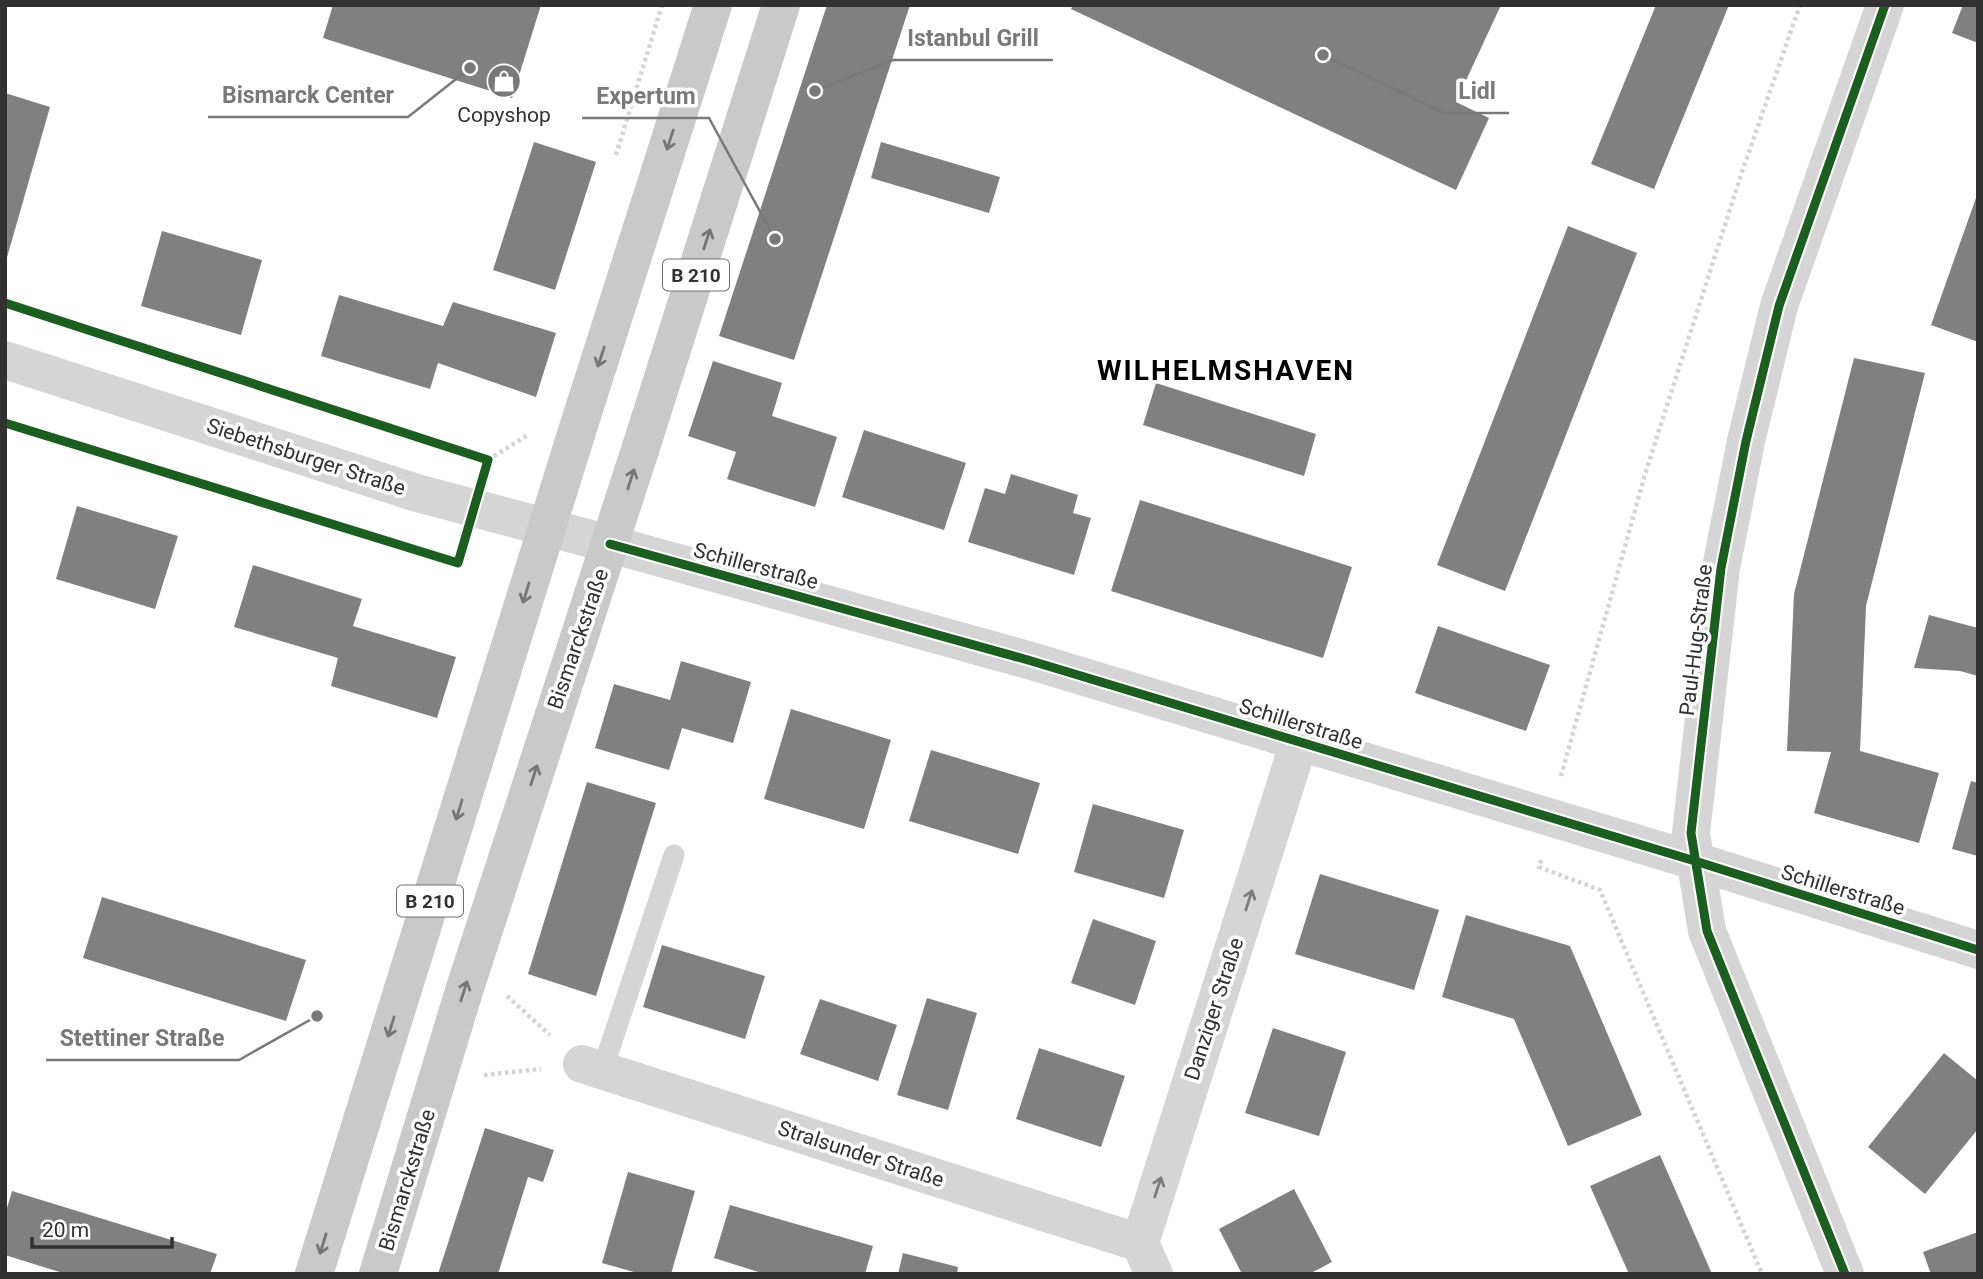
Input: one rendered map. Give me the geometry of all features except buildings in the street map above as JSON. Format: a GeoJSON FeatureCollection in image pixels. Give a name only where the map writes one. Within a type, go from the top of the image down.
{"type":"FeatureCollection","features":[{"type":"Feature","properties":{"kind":"main road","name":"B 210"},"geometry":{"type":"LineString","coordinates":[[314,1274],[713,5]]}},
{"type":"Feature","properties":{"kind":"main road","name":"Bismarckstraße"},"geometry":{"type":"LineString","coordinates":[[378,1274],[473,964],[781,5]]}},
{"type":"Feature","properties":{"kind":"street","name":"Paul-Hug-Straße"},"geometry":{"type":"LineString","coordinates":[[1845,1274],[1707,931],[1695,862],[1692,826],[1721,568],[1746,441],[1779,306],[1885,5]]}},
{"type":"Feature","properties":{"kind":"street","name":"Siebethsburger Straße"},"geometry":{"type":"LineString","coordinates":[[5,360],[417,493],[610,544]]}},
{"type":"Feature","properties":{"kind":"street","name":"Schillerstraße"},"geometry":{"type":"LineString","coordinates":[[610,544],[1028,660],[1978,950]]}},
{"type":"Feature","properties":{"kind":"street","name":"Danziger Straße"},"geometry":{"type":"LineString","coordinates":[[1147,1259],[1298,742]]}},
{"type":"Feature","properties":{"kind":"street","name":"Stralsunder Straße"},"geometry":{"type":"LineString","coordinates":[[592,1068],[1147,1259]]}},
{"type":"Feature","properties":{"kind":"lane"},"geometry":{"type":"LineString","coordinates":[[592,1068],[674,855]]}},
{"type":"Feature","properties":{"kind":"path"},"geometry":{"type":"LineString","coordinates":[[612,166],[662,5]]}},
{"type":"Feature","properties":{"kind":"path"},"geometry":{"type":"LineString","coordinates":[[1762,1274],[1600,890],[1539,867],[1550,818],[1646,471],[1742,172],[1800,5]]}},
{"type":"Feature","properties":{"kind":"path"},"geometry":{"type":"LineString","coordinates":[[488,460],[530,433]]}},
{"type":"Feature","properties":{"kind":"path"},"geometry":{"type":"LineString","coordinates":[[473,964],[592,1068]]}},
{"type":"Feature","properties":{"kind":"path"},"geometry":{"type":"LineString","coordinates":[[437,1080],[592,1068]]}},
{"type":"Feature","properties":{"kind":"cycle path"},"geometry":{"type":"LineString","coordinates":[[1845,1274],[1707,931],[1691,833],[1721,568],[1746,441],[1779,306],[1885,5]]}},
{"type":"Feature","properties":{"kind":"cycle path"},"geometry":{"type":"LineString","coordinates":[[5,303],[488,460],[458,563],[5,423]]}},
{"type":"Feature","properties":{"kind":"cycle path"},"geometry":{"type":"LineString","coordinates":[[610,544],[1028,660],[1695,861],[1978,950]]}},
{"type":"Feature","properties":{"kind":"place","name":"Lidl"},"geometry":{"type":"Point","coordinates":[1323,55]}},
{"type":"Feature","properties":{"kind":"place","name":"Bismarck Center"},"geometry":{"type":"Point","coordinates":[470,68]}},
{"type":"Feature","properties":{"kind":"place","name":"Copyshop"},"geometry":{"type":"Point","coordinates":[504,81]}},
{"type":"Feature","properties":{"kind":"place","name":"Istanbul Grill"},"geometry":{"type":"Point","coordinates":[815,91]}},
{"type":"Feature","properties":{"kind":"place","name":"Expertum"},"geometry":{"type":"Point","coordinates":[775,239]}},
{"type":"Feature","properties":{"kind":"place","name":"Stettiner Straße"},"geometry":{"type":"Point","coordinates":[317,1016]}},
{"type":"Feature","properties":{"kind":"district","name":"WILHELMSHAVEN"},"geometry":{"type":"Point","coordinates":[1226,370]}}]}
